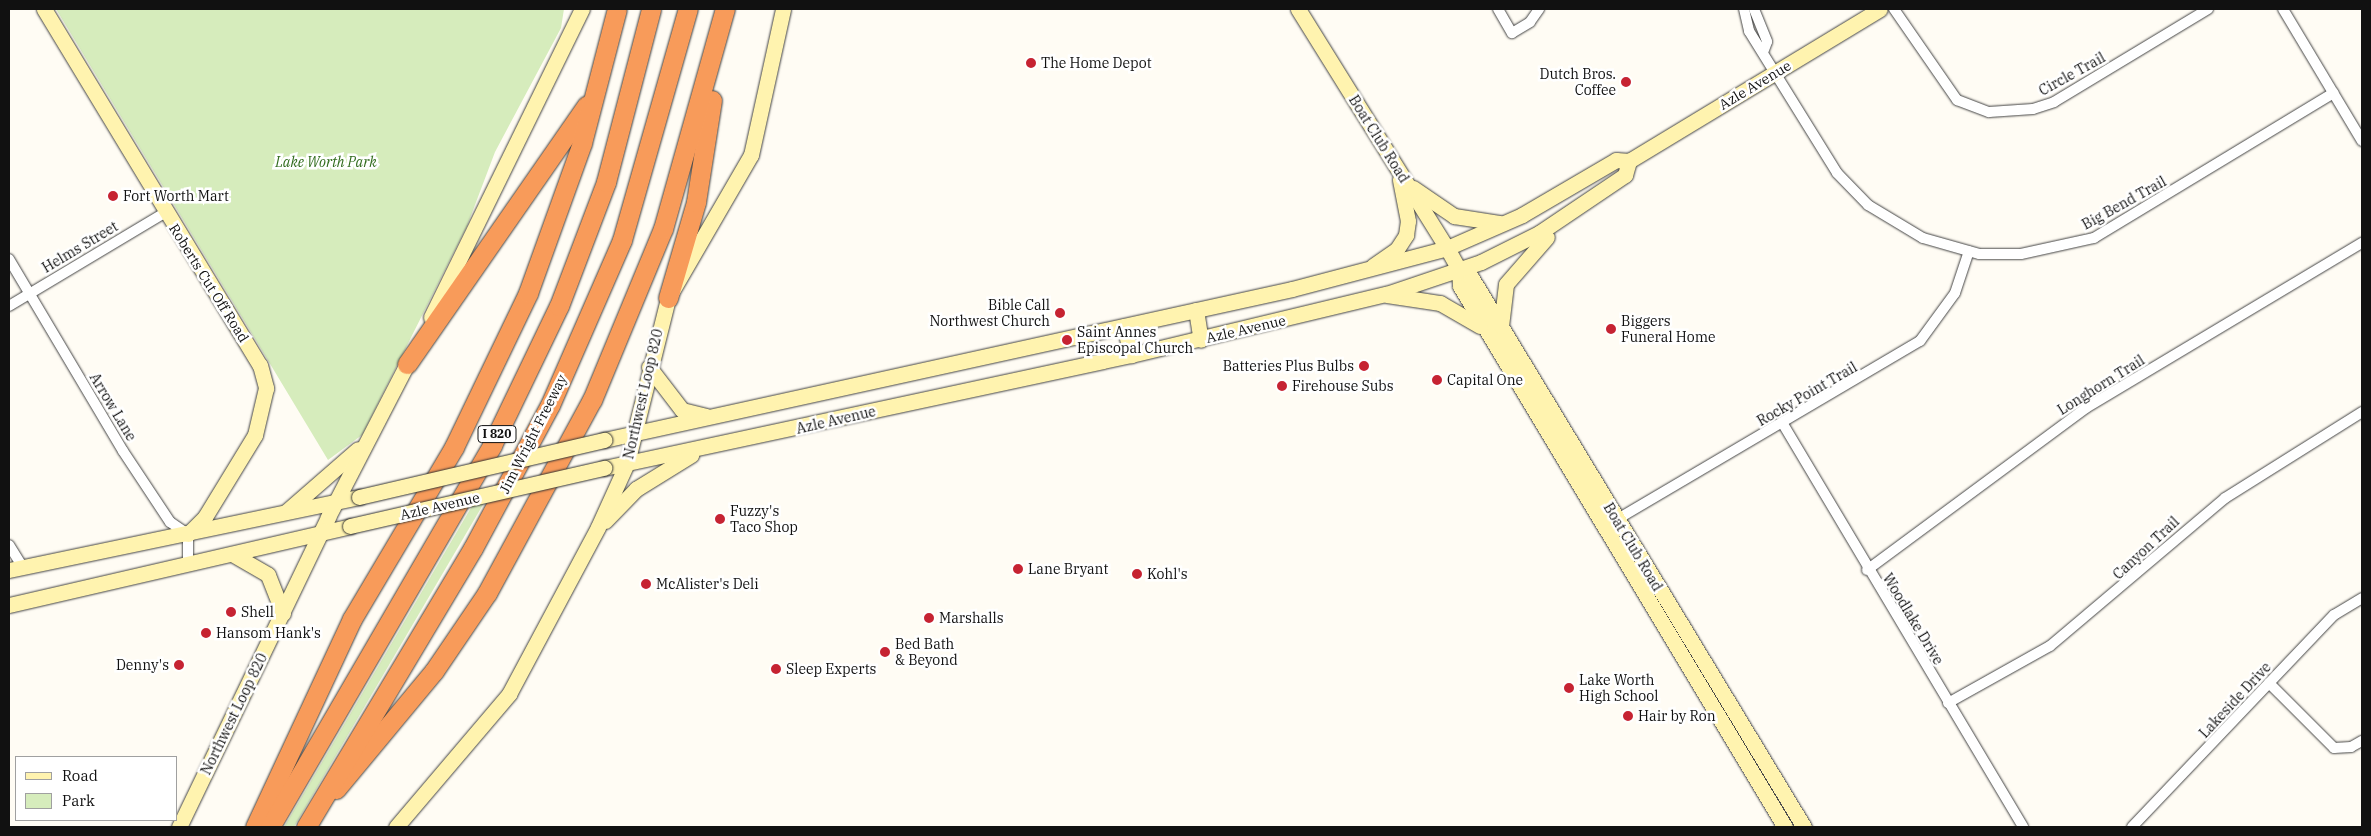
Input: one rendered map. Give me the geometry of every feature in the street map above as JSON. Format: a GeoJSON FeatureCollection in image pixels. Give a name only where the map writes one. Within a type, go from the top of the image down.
{"type":"FeatureCollection","features":[{"type":"Feature","properties":{"kind":"highway"},"geometry":{"type":"LineString","coordinates":[[255,827],[352,619],[483,392],[553,228],[596,92],[617,9]]}},
{"type":"Feature","properties":{"kind":"highway","name":"I 820"},"geometry":{"type":"LineString","coordinates":[[270,827],[492,445],[558,306],[606,182],[651,9]]}},
{"type":"Feature","properties":{"kind":"highway","name":"Jim Wright Freeway"},"geometry":{"type":"LineString","coordinates":[[306,827],[473,548],[550,405],[622,240],[688,9]]}},
{"type":"Feature","properties":{"kind":"highway"},"geometry":{"type":"LineString","coordinates":[[668,298],[699,184],[725,9]]}},
{"type":"Feature","properties":{"kind":"highway"},"geometry":{"type":"LineString","coordinates":[[323,798],[357,769],[434,672],[487,593],[562,460],[648,269],[721,30]]}},
{"type":"Feature","properties":{"kind":"highway"},"geometry":{"type":"LineString","coordinates":[[407,364],[596,92]]}},
{"type":"Feature","properties":{"kind":"main road","name":"Roberts Cut Off Road"},"geometry":{"type":"LineString","coordinates":[[44,9],[260,364],[266,388],[254,439],[205,517],[188,534]]}},
{"type":"Feature","properties":{"kind":"main road","name":"Northwest Loop 820"},"geometry":{"type":"LineString","coordinates":[[179,827],[335,503],[407,364],[582,9]]}},
{"type":"Feature","properties":{"kind":"main road","name":"Northwest Loop 820"},"geometry":{"type":"LineString","coordinates":[[396,827],[509,694],[598,527],[627,463],[636,432],[649,367],[668,298],[752,155],[783,9]]}},
{"type":"Feature","properties":{"kind":"main road","name":"Boat Club Road"},"geometry":{"type":"LineString","coordinates":[[1298,9],[1459,270],[1471,277],[1495,330],[1784,827]]}},
{"type":"Feature","properties":{"kind":"main road","name":"Azle Avenue"},"geometry":{"type":"LineString","coordinates":[[16,569],[281,515],[636,432],[1196,310],[1364,272],[1447,248],[1504,223],[1616,160],[1629,161],[1880,9]]}},
{"type":"Feature","properties":{"kind":"main road","name":"Azle Avenue"},"geometry":{"type":"LineString","coordinates":[[9,605],[234,555],[350,526],[604,468],[1201,340],[1386,294],[1459,270],[1502,253],[1586,205],[1625,174],[1629,161]]}},
{"type":"Feature","properties":{"kind":"main road"},"geometry":{"type":"LineString","coordinates":[[1398,171],[1412,187],[1454,216],[1504,223]]}},
{"type":"Feature","properties":{"kind":"main road","name":"Azle Avenue"},"geometry":{"type":"LineString","coordinates":[[1364,272],[1397,248],[1406,234],[1408,221],[1398,171]]}},
{"type":"Feature","properties":{"kind":"main road"},"geometry":{"type":"LineString","coordinates":[[1386,294],[1452,308],[1495,330],[1503,291],[1512,272],[1534,247],[1586,205]]}},
{"type":"Feature","properties":{"kind":"main road"},"geometry":{"type":"LineString","coordinates":[[1196,310],[1201,340]]}},
{"type":"Feature","properties":{"kind":"main road"},"geometry":{"type":"LineString","coordinates":[[1124,326],[1132,355]]}},
{"type":"Feature","properties":{"kind":"main road","name":"Boat Club Road"},"geometry":{"type":"LineString","coordinates":[[1495,330],[1616,520],[1804,827]]}},
{"type":"Feature","properties":{"kind":"main road"},"geometry":{"type":"LineString","coordinates":[[649,367],[682,410],[710,417]]}},
{"type":"Feature","properties":{"kind":"main road"},"geometry":{"type":"LineString","coordinates":[[281,515],[332,476],[369,437]]}},
{"type":"Feature","properties":{"kind":"main road"},"geometry":{"type":"LineString","coordinates":[[598,527],[636,489],[705,447]]}},
{"type":"Feature","properties":{"kind":"main road"},"geometry":{"type":"LineString","coordinates":[[234,555],[268,575],[282,613]]}},
{"type":"Feature","properties":{"kind":"main road"},"geometry":{"type":"LineString","coordinates":[[9,577],[16,569]]}},
{"type":"Feature","properties":{"kind":"street"},"geometry":{"type":"LineString","coordinates":[[1498,9],[1512,33],[1530,22],[1539,9]]}},
{"type":"Feature","properties":{"kind":"street","name":"Circle Trail"},"geometry":{"type":"LineString","coordinates":[[1894,9],[1957,100],[1989,112],[2034,109],[2054,102],[2208,9]]}},
{"type":"Feature","properties":{"kind":"street"},"geometry":{"type":"LineString","coordinates":[[2283,9],[2362,141]]}},
{"type":"Feature","properties":{"kind":"street","name":"Big Bend Trail"},"geometry":{"type":"LineString","coordinates":[[1749,11],[1749,32],[1764,50],[1837,172],[1868,205],[1923,238],[1969,251],[2021,254],[2094,238],[2333,93]]}},
{"type":"Feature","properties":{"kind":"street","name":"Helms Street"},"geometry":{"type":"LineString","coordinates":[[9,306],[166,212]]}},
{"type":"Feature","properties":{"kind":"street","name":"Longhorn Trail"},"geometry":{"type":"LineString","coordinates":[[1867,570],[2086,408],[2362,243]]}},
{"type":"Feature","properties":{"kind":"street","name":"Rocky Point Trail"},"geometry":{"type":"LineString","coordinates":[[1616,520],[1783,424],[1920,341],[1955,293],[1969,251]]}},
{"type":"Feature","properties":{"kind":"street","name":"Arrow Lane"},"geometry":{"type":"LineString","coordinates":[[9,260],[123,451],[170,522],[188,534]]}},
{"type":"Feature","properties":{"kind":"street","name":"Canyon Trail"},"geometry":{"type":"LineString","coordinates":[[1948,703],[2050,646],[2225,498],[2362,412]]}},
{"type":"Feature","properties":{"kind":"street","name":"Woodlake Drive"},"geometry":{"type":"LineString","coordinates":[[1783,424],[1867,570],[2023,827]]}},
{"type":"Feature","properties":{"kind":"street"},"geometry":{"type":"LineString","coordinates":[[188,534],[188,564]]}},
{"type":"Feature","properties":{"kind":"street"},"geometry":{"type":"LineString","coordinates":[[9,545],[16,569]]}},
{"type":"Feature","properties":{"kind":"street","name":"Lakeside Drive"},"geometry":{"type":"LineString","coordinates":[[2132,827],[2334,615],[2362,598]]}},
{"type":"Feature","properties":{"kind":"street"},"geometry":{"type":"LineString","coordinates":[[2269,683],[2334,748],[2351,748],[2362,741]]}},
{"type":"Feature","properties":{"kind":"green space","name":"Lake Worth Park"},"geometry":{"type":"Polygon","coordinates":[[[56,9],[564,9],[561,28],[495,152],[467,226],[362,435],[328,460],[56,9]]]}},
{"type":"Feature","properties":{"kind":"green space"},"geometry":{"type":"Polygon","coordinates":[[[484,503],[294,827],[284,827],[472,506],[484,503]]]}},
{"type":"Feature","properties":{"kind":"place","name":"The Home Depot"},"geometry":{"type":"Point","coordinates":[1031,63]}},
{"type":"Feature","properties":{"kind":"place","name":"Dutch Bros. Coffee"},"geometry":{"type":"Point","coordinates":[1626,82]}},
{"type":"Feature","properties":{"kind":"place","name":"Fort Worth Mart"},"geometry":{"type":"Point","coordinates":[113,196]}},
{"type":"Feature","properties":{"kind":"place","name":"Bible Call Northwest Church"},"geometry":{"type":"Point","coordinates":[1060,313]}},
{"type":"Feature","properties":{"kind":"place","name":"Biggers Funeral Home"},"geometry":{"type":"Point","coordinates":[1611,329]}},
{"type":"Feature","properties":{"kind":"place","name":"Saint Annes Episcopal Church"},"geometry":{"type":"Point","coordinates":[1067,340]}},
{"type":"Feature","properties":{"kind":"place","name":"Batteries Plus Bulbs"},"geometry":{"type":"Point","coordinates":[1364,366]}},
{"type":"Feature","properties":{"kind":"place","name":"Capital One"},"geometry":{"type":"Point","coordinates":[1437,380]}},
{"type":"Feature","properties":{"kind":"place","name":"Firehouse Subs"},"geometry":{"type":"Point","coordinates":[1282,386]}},
{"type":"Feature","properties":{"kind":"place","name":"Fuzzy's Taco Shop"},"geometry":{"type":"Point","coordinates":[720,519]}},
{"type":"Feature","properties":{"kind":"place","name":"Lane Bryant"},"geometry":{"type":"Point","coordinates":[1018,569]}},
{"type":"Feature","properties":{"kind":"place","name":"Kohl's"},"geometry":{"type":"Point","coordinates":[1137,574]}},
{"type":"Feature","properties":{"kind":"place","name":"McAlister's Deli"},"geometry":{"type":"Point","coordinates":[646,584]}},
{"type":"Feature","properties":{"kind":"place","name":"Shell"},"geometry":{"type":"Point","coordinates":[231,612]}},
{"type":"Feature","properties":{"kind":"place","name":"Marshalls"},"geometry":{"type":"Point","coordinates":[929,618]}},
{"type":"Feature","properties":{"kind":"place","name":"Hansom Hank's"},"geometry":{"type":"Point","coordinates":[206,633]}},
{"type":"Feature","properties":{"kind":"place","name":"Bed Bath & Beyond"},"geometry":{"type":"Point","coordinates":[885,652]}},
{"type":"Feature","properties":{"kind":"place","name":"Denny's"},"geometry":{"type":"Point","coordinates":[179,665]}},
{"type":"Feature","properties":{"kind":"place","name":"Sleep Experts"},"geometry":{"type":"Point","coordinates":[776,669]}},
{"type":"Feature","properties":{"kind":"place","name":"Lake Worth High School"},"geometry":{"type":"Point","coordinates":[1569,688]}},
{"type":"Feature","properties":{"kind":"place","name":"Hair by Ron"},"geometry":{"type":"Point","coordinates":[1628,716]}}]}
